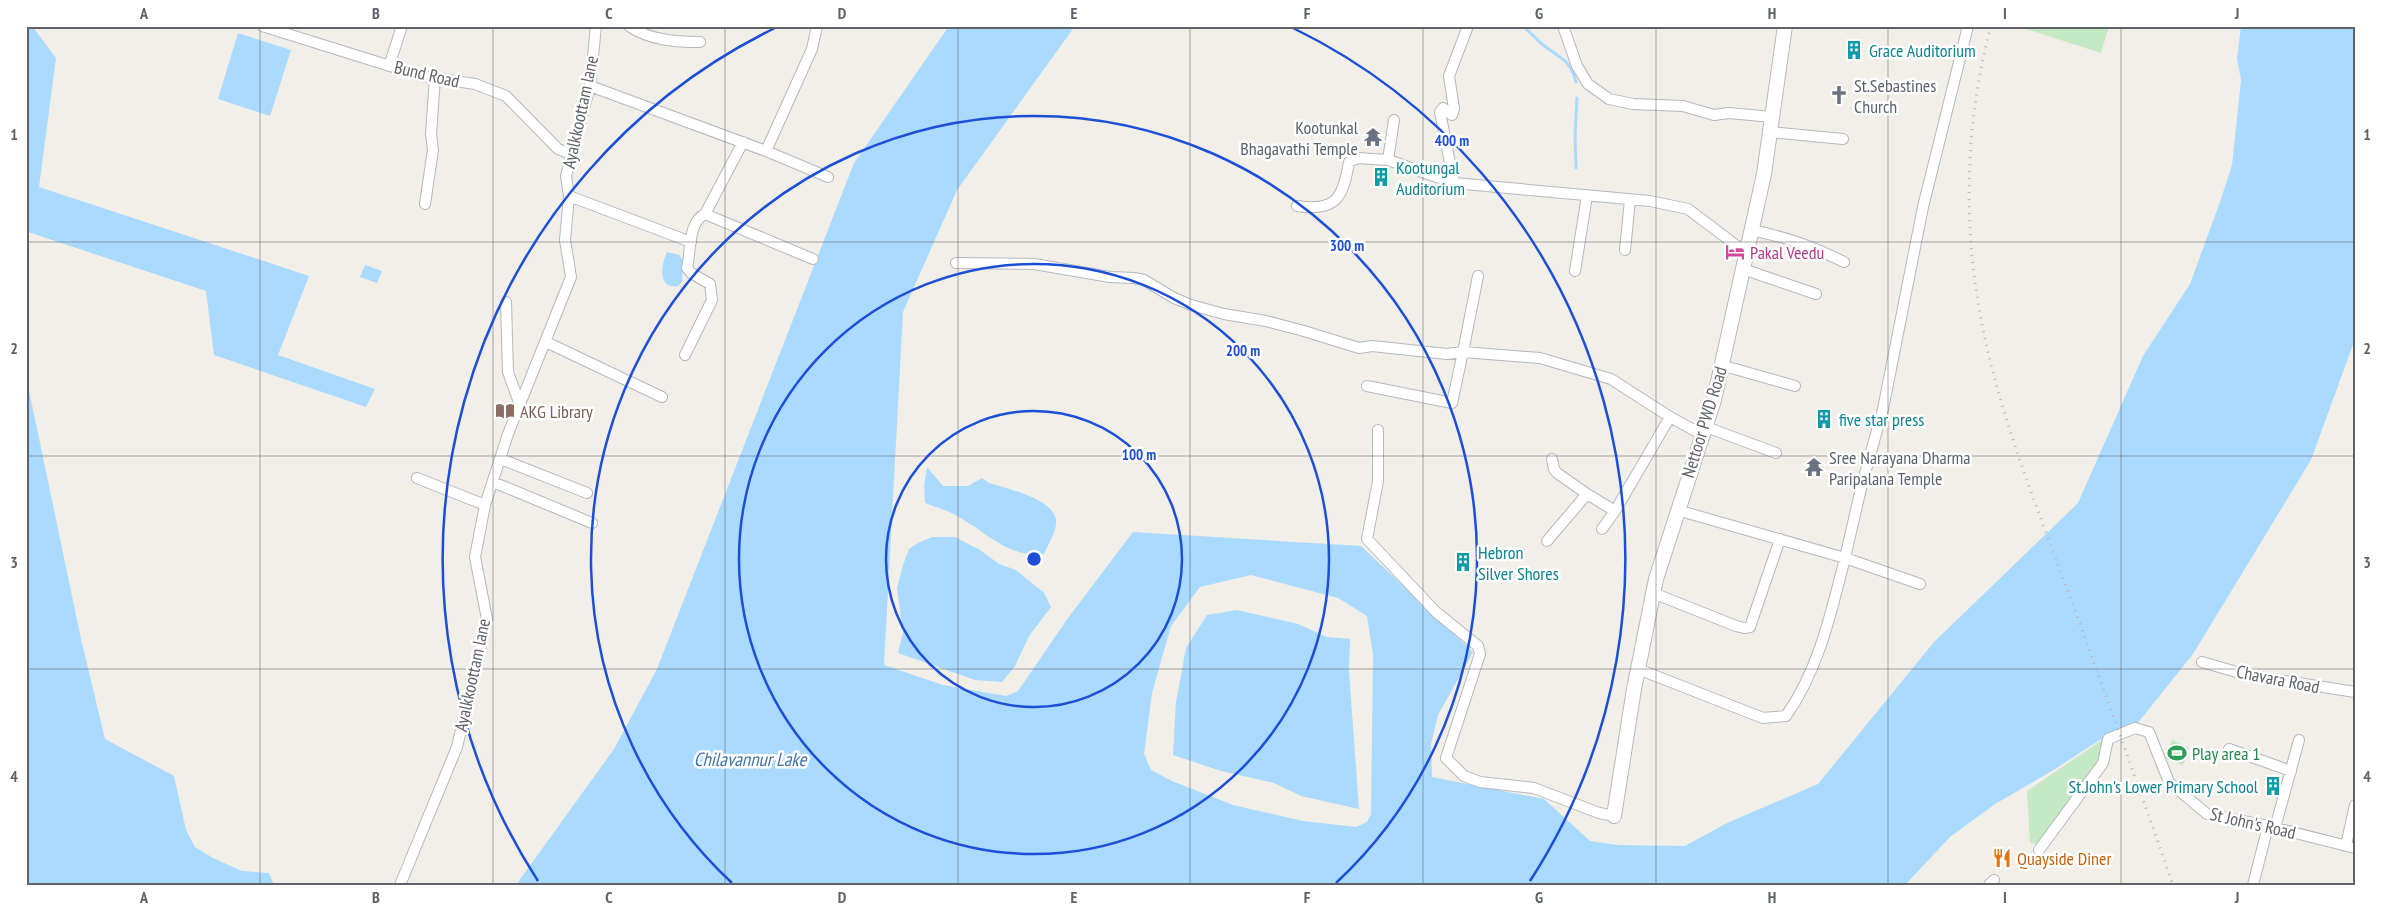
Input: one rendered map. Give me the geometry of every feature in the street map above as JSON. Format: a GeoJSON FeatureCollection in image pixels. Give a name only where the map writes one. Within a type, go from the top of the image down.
{"type":"FeatureCollection","features":[{"type":"Feature","properties":{"kind":"street","name":"Bund Road"},"geometry":{"type":"LineString","coordinates":[[262,26],[389,66],[435,78],[475,84],[506,96],[558,149],[572,154]]}},
{"type":"Feature","properties":{"kind":"street"},"geometry":{"type":"LineString","coordinates":[[389,66],[402,26]]}},
{"type":"Feature","properties":{"kind":"street","name":"Ayalkkoottam lane"},"geometry":{"type":"LineString","coordinates":[[400,885],[457,747],[488,620],[476,557],[485,505],[520,405],[571,277],[565,240],[568,196],[566,176],[590,86],[596,26]]}},
{"type":"Feature","properties":{"kind":"street"},"geometry":{"type":"LineString","coordinates":[[629,26],[641,35],[677,42],[700,42]]}},
{"type":"Feature","properties":{"kind":"street"},"geometry":{"type":"LineString","coordinates":[[766,151],[812,50],[817,26]]}},
{"type":"Feature","properties":{"kind":"street"},"geometry":{"type":"LineString","coordinates":[[1454,184],[1440,112],[1442,108],[1452,115],[1454,109],[1449,76],[1468,26]]}},
{"type":"Feature","properties":{"kind":"street"},"geometry":{"type":"LineString","coordinates":[[1563,26],[1577,66],[1588,84],[1609,99],[1633,104],[1683,106],[1714,115],[1729,113],[1772,117]]}},
{"type":"Feature","properties":{"kind":"street","name":"Nettoor PWD Road"},"geometry":{"type":"LineString","coordinates":[[1614,816],[1638,669],[1653,592],[1705,431],[1722,365],[1764,174],[1785,26]]}},
{"type":"Feature","properties":{"kind":"street"},"geometry":{"type":"LineString","coordinates":[[1638,669],[1763,718],[1786,716],[1797,700],[1825,638],[1862,484],[1883,409],[1923,207],[1968,26]]}},
{"type":"Feature","properties":{"kind":"street"},"geometry":{"type":"LineString","coordinates":[[425,204],[433,150],[431,134],[435,78]]}},
{"type":"Feature","properties":{"kind":"street"},"geometry":{"type":"LineString","coordinates":[[590,86],[743,142],[828,177]]}},
{"type":"Feature","properties":{"kind":"street"},"geometry":{"type":"LineString","coordinates":[[1388,160],[1394,120]]}},
{"type":"Feature","properties":{"kind":"street"},"geometry":{"type":"LineString","coordinates":[[1770,132],[1843,140]]}},
{"type":"Feature","properties":{"kind":"street"},"geometry":{"type":"LineString","coordinates":[[685,355],[712,300],[713,293],[710,284],[690,273],[687,268],[691,252],[691,234],[700,216],[705,214],[743,142]]}},
{"type":"Feature","properties":{"kind":"street"},"geometry":{"type":"LineString","coordinates":[[1297,206],[1316,209],[1327,206],[1345,188],[1349,162],[1358,158],[1388,160],[1454,184],[1650,201],[1688,209],[1737,246],[1747,248]]}},
{"type":"Feature","properties":{"kind":"street"},"geometry":{"type":"LineString","coordinates":[[568,196],[691,242]]}},
{"type":"Feature","properties":{"kind":"street"},"geometry":{"type":"LineString","coordinates":[[1575,271],[1587,196]]}},
{"type":"Feature","properties":{"kind":"street"},"geometry":{"type":"LineString","coordinates":[[1625,250],[1630,200]]}},
{"type":"Feature","properties":{"kind":"street"},"geometry":{"type":"LineString","coordinates":[[705,214],[813,259]]}},
{"type":"Feature","properties":{"kind":"street"},"geometry":{"type":"LineString","coordinates":[[1751,230],[1792,239],[1812,246],[1844,262]]}},
{"type":"Feature","properties":{"kind":"street"},"geometry":{"type":"LineString","coordinates":[[956,263],[1034,264],[1110,277],[1139,279],[1191,305],[1224,314],[1285,326],[1359,348],[1372,346],[1447,354],[1463,352],[1540,358],[1610,379],[1670,417],[1705,431],[1776,453]]}},
{"type":"Feature","properties":{"kind":"street"},"geometry":{"type":"LineString","coordinates":[[1743,269],[1816,294]]}},
{"type":"Feature","properties":{"kind":"street"},"geometry":{"type":"LineString","coordinates":[[1367,386],[1452,403],[1478,276]]}},
{"type":"Feature","properties":{"kind":"street"},"geometry":{"type":"LineString","coordinates":[[506,302],[508,372],[520,405]]}},
{"type":"Feature","properties":{"kind":"street"},"geometry":{"type":"LineString","coordinates":[[546,342],[662,397]]}},
{"type":"Feature","properties":{"kind":"street"},"geometry":{"type":"LineString","coordinates":[[1722,365],[1795,386]]}},
{"type":"Feature","properties":{"kind":"street"},"geometry":{"type":"LineString","coordinates":[[1602,529],[1615,511],[1670,417]]}},
{"type":"Feature","properties":{"kind":"street"},"geometry":{"type":"LineString","coordinates":[[1378,430],[1378,481],[1367,539],[1436,612],[1478,646],[1480,654],[1446,758],[1464,776],[1480,782],[1534,788],[1600,813],[1614,816]]}},
{"type":"Feature","properties":{"kind":"street"},"geometry":{"type":"LineString","coordinates":[[500,459],[587,494]]}},
{"type":"Feature","properties":{"kind":"street"},"geometry":{"type":"LineString","coordinates":[[1552,459],[1557,473],[1615,511]]}},
{"type":"Feature","properties":{"kind":"street"},"geometry":{"type":"LineString","coordinates":[[417,478],[485,505]]}},
{"type":"Feature","properties":{"kind":"street"},"geometry":{"type":"LineString","coordinates":[[493,482],[592,523]]}},
{"type":"Feature","properties":{"kind":"street"},"geometry":{"type":"LineString","coordinates":[[1547,541],[1588,494]]}},
{"type":"Feature","properties":{"kind":"street"},"geometry":{"type":"LineString","coordinates":[[1678,510],[1845,558],[1920,584]]}},
{"type":"Feature","properties":{"kind":"street"},"geometry":{"type":"LineString","coordinates":[[1653,592],[1736,626],[1750,627],[1780,539]]}},
{"type":"Feature","properties":{"kind":"street","name":"Chavara Road"},"geometry":{"type":"LineString","coordinates":[[2202,662],[2247,675],[2355,692]]}},
{"type":"Feature","properties":{"kind":"street","name":"St John's Road"},"geometry":{"type":"LineString","coordinates":[[2039,850],[2103,762],[2108,739],[2135,728],[2149,732],[2169,782],[2207,814],[2272,827],[2350,847]]}},
{"type":"Feature","properties":{"kind":"street"},"geometry":{"type":"LineString","coordinates":[[2253,885],[2300,740]]}},
{"type":"Feature","properties":{"kind":"street"},"geometry":{"type":"LineString","coordinates":[[2230,749],[2291,771]]}},
{"type":"Feature","properties":{"kind":"street"},"geometry":{"type":"LineString","coordinates":[[2350,847],[2355,805]]}},
{"type":"Feature","properties":{"kind":"green space"},"geometry":{"type":"Polygon","coordinates":[[[2017,26],[2109,26],[2101,53],[2017,26]]]}},
{"type":"Feature","properties":{"kind":"green space"},"geometry":{"type":"Polygon","coordinates":[[[2105,738],[2098,761],[2039,844],[2030,843],[2027,791],[2105,738]]]}},
{"type":"Feature","properties":{"kind":"green space","name":"Play area 1"},"geometry":{"type":"Polygon","coordinates":[[[2172,740],[2189,748],[2183,765],[2165,759],[2172,740]]]}},
{"type":"Feature","properties":{"kind":"water"},"geometry":{"type":"Polygon","coordinates":[[[26,26],[32,26],[56,58],[39,187],[309,276],[278,355],[375,389],[366,407],[214,355],[206,291],[28,232],[26,240],[26,26]]]}},
{"type":"Feature","properties":{"kind":"water","name":"Chilavannur Lake"},"geometry":{"type":"Polygon","coordinates":[[[949,26],[1075,26],[957,190],[903,312],[884,665],[943,685],[1006,696],[1018,691],[1068,618],[1133,532],[1361,546],[1473,652],[1438,715],[1431,744],[1432,777],[1544,799],[1590,841],[1617,845],[1685,846],[1727,823],[1818,784],[1934,642],[2078,503],[2143,356],[2190,284],[2220,202],[2232,165],[2241,80],[2237,59],[2241,26],[2355,26],[2355,339],[2311,460],[2193,654],[2137,724],[2112,732],[2052,771],[1995,804],[1950,837],[1905,885],[516,885],[614,749],[657,669],[854,163],[949,26]],[[1251,575],[1200,587],[1171,626],[1152,693],[1144,754],[1151,770],[1172,781],[1233,805],[1303,821],[1356,827],[1367,822],[1371,814],[1373,655],[1367,616],[1338,598],[1251,575]]]}},
{"type":"Feature","properties":{"kind":"water"},"geometry":{"type":"Polygon","coordinates":[[[238,33],[291,50],[270,116],[218,99],[238,33]]]}},
{"type":"Feature","properties":{"kind":"water"},"geometry":{"type":"Polygon","coordinates":[[[667,252],[679,255],[683,260],[682,282],[678,286],[667,284],[662,275],[663,263],[667,252]]]}},
{"type":"Feature","properties":{"kind":"water"},"geometry":{"type":"Polygon","coordinates":[[[365,265],[382,271],[377,283],[360,277],[365,265]]]}},
{"type":"Feature","properties":{"kind":"water"},"geometry":{"type":"Polygon","coordinates":[[[26,376],[81,639],[105,739],[174,776],[186,830],[195,847],[213,858],[242,871],[269,873],[274,885],[26,885],[26,376]]]}},
{"type":"Feature","properties":{"kind":"water"},"geometry":{"type":"Polygon","coordinates":[[[927,467],[943,486],[968,486],[982,478],[989,483],[1020,492],[1042,502],[1055,516],[1056,525],[1044,554],[1018,552],[1008,548],[953,514],[925,503],[924,486],[927,467]]]}},
{"type":"Feature","properties":{"kind":"water"},"geometry":{"type":"Polygon","coordinates":[[[932,537],[955,537],[980,550],[999,564],[1016,570],[1044,593],[1051,607],[1029,636],[1015,666],[1002,682],[975,680],[898,653],[903,632],[897,588],[903,565],[909,549],[932,537]]]}},
{"type":"Feature","properties":{"kind":"water"},"geometry":{"type":"Polygon","coordinates":[[[1237,610],[1298,624],[1327,637],[1350,639],[1349,671],[1359,809],[1301,796],[1274,783],[1221,771],[1173,755],[1176,702],[1186,648],[1207,615],[1237,610]]]}},
{"type":"Feature","properties":{"kind":"waterway"},"geometry":{"type":"LineString","coordinates":[[1523,26],[1571,68],[1576,82]]}},
{"type":"Feature","properties":{"kind":"waterway"},"geometry":{"type":"LineString","coordinates":[[1576,168],[1577,98]]}},
{"type":"Feature","properties":{"kind":"railway"},"geometry":{"type":"LineString","coordinates":[[1991,26],[1983,59],[1972,128],[1969,198],[1973,268],[1985,341],[2018,454],[2173,885]]}},
{"type":"Feature","properties":{"kind":"place","name":"Grace Auditorium"},"geometry":{"type":"Point","coordinates":[1854,50]}},
{"type":"Feature","properties":{"kind":"place","name":"St.Sebastines Church"},"geometry":{"type":"Point","coordinates":[1839,95]}},
{"type":"Feature","properties":{"kind":"place","name":"Kootunkal Bhagavathi Temple"},"geometry":{"type":"Point","coordinates":[1373,137]}},
{"type":"Feature","properties":{"kind":"place","name":"Kootungal Auditorium"},"geometry":{"type":"Point","coordinates":[1381,177]}},
{"type":"Feature","properties":{"kind":"place","name":"Pakal Veedu"},"geometry":{"type":"Point","coordinates":[1735,252]}},
{"type":"Feature","properties":{"kind":"place","name":"AKG Library"},"geometry":{"type":"Point","coordinates":[505,411]}},
{"type":"Feature","properties":{"kind":"place","name":"five star press"},"geometry":{"type":"Point","coordinates":[1824,419]}},
{"type":"Feature","properties":{"kind":"place","name":"Sree Narayana Dharma Paripalana Temple"},"geometry":{"type":"Point","coordinates":[1814,467]}},
{"type":"Feature","properties":{"kind":"place","name":"Hebron Silver Shores"},"geometry":{"type":"Point","coordinates":[1463,562]}},
{"type":"Feature","properties":{"kind":"place","name":"Play area 1"},"geometry":{"type":"Point","coordinates":[2177,753]}},
{"type":"Feature","properties":{"kind":"place","name":"St.John's Lower Primary School"},"geometry":{"type":"Point","coordinates":[2273,786]}},
{"type":"Feature","properties":{"kind":"place","name":"Quayside Diner"},"geometry":{"type":"Point","coordinates":[2002,858]}}]}
